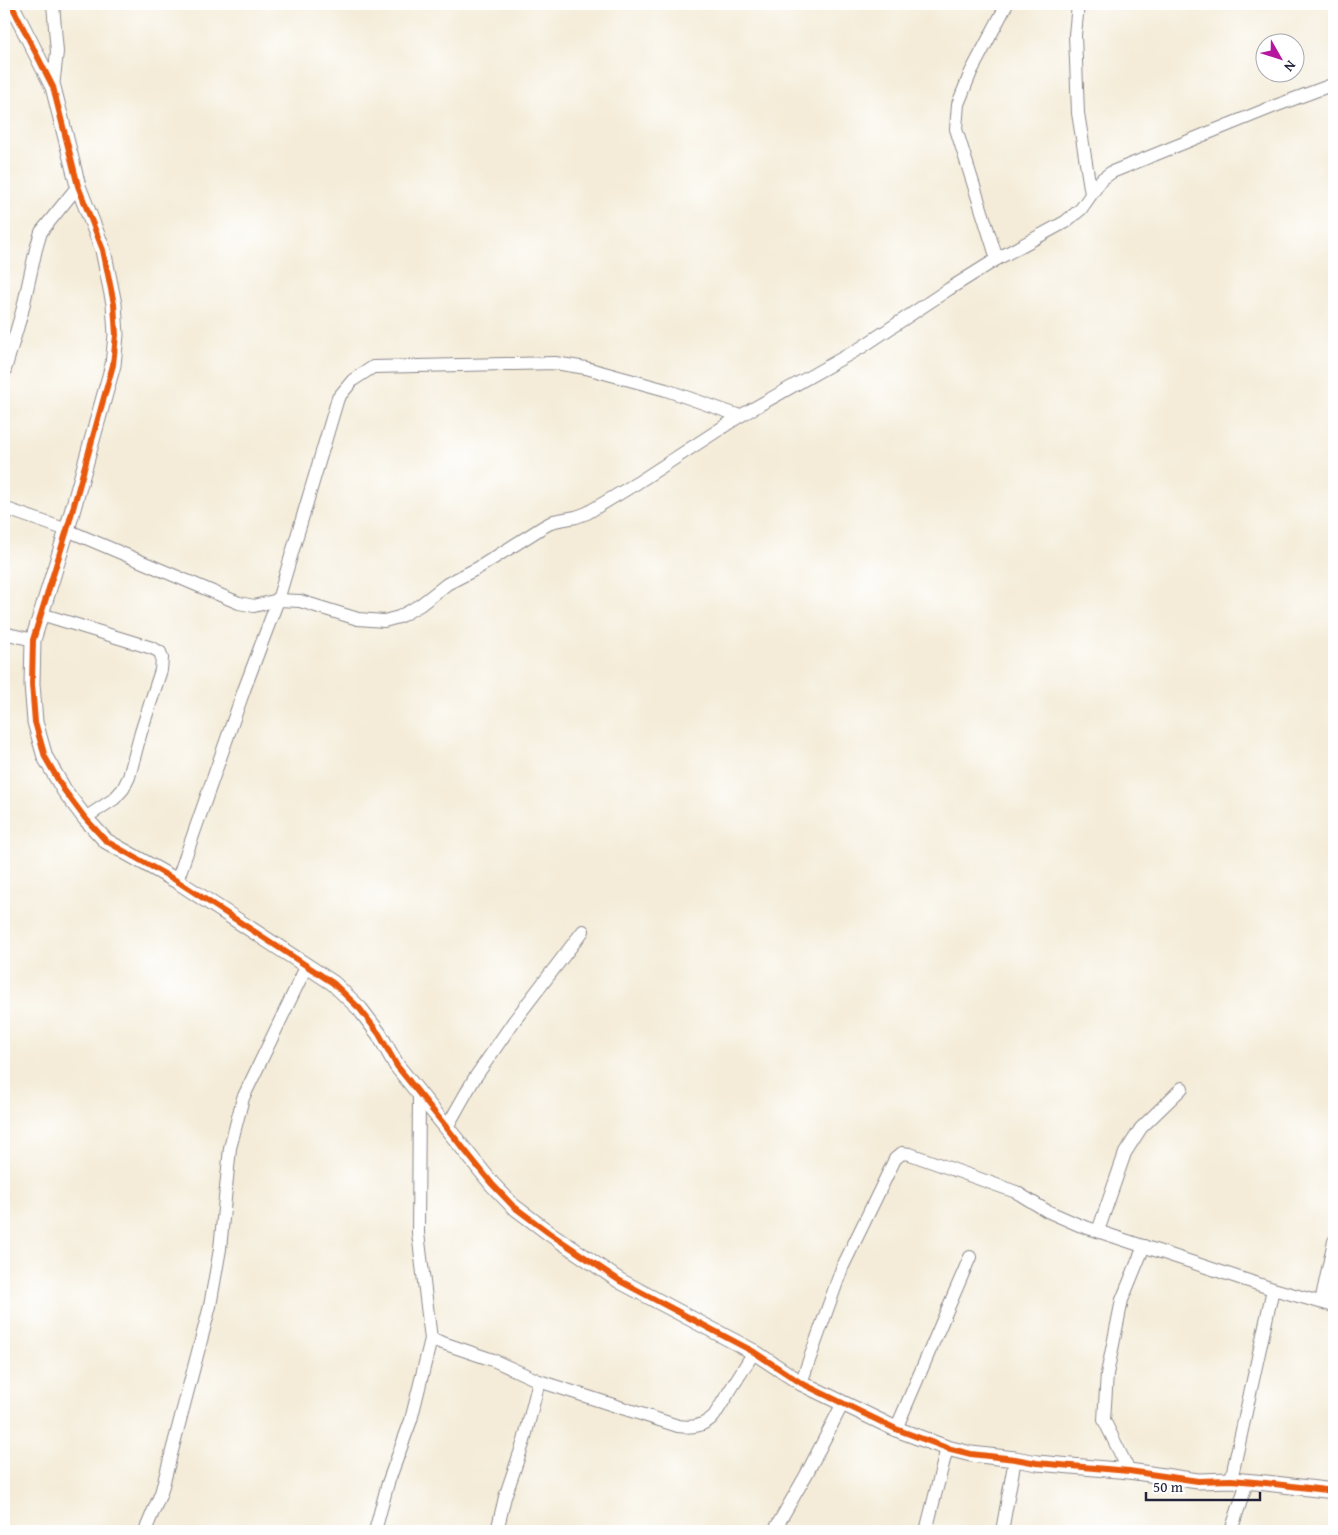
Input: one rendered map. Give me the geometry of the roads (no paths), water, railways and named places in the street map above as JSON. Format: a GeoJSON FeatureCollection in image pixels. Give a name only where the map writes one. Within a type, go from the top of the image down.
{"type":"FeatureCollection","features":[{"type":"Feature","properties":{"kind":"street"},"geometry":{"type":"LineString","coordinates":[[11,4],[53,87],[78,186],[103,250],[114,304],[116,335],[114,365],[67,530],[33,640],[32,684],[35,722],[40,740],[45,757],[64,790],[85,818],[106,840],[177,881],[307,965],[333,984],[360,1010],[379,1034],[397,1066],[512,1206],[549,1234],[620,1281],[754,1352],[801,1383],[896,1429],[947,1448],[971,1454],[1016,1459],[1037,1464],[1129,1471],[1198,1481],[1231,1480],[1334,1491]]}},
{"type":"Feature","properties":{"kind":"street"},"geometry":{"type":"LineString","coordinates":[[53,4],[57,52],[53,87]]}},
{"type":"Feature","properties":{"kind":"street"},"geometry":{"type":"LineString","coordinates":[[997,259],[956,129],[958,104],[971,72],[1007,4]]}},
{"type":"Feature","properties":{"kind":"street"},"geometry":{"type":"LineString","coordinates":[[1078,4],[1075,35],[1078,113],[1091,194]]}},
{"type":"Feature","properties":{"kind":"street"},"geometry":{"type":"LineString","coordinates":[[4,508],[67,530],[239,603],[254,606],[278,600],[300,601],[358,619],[384,621],[399,618],[420,605],[447,584],[484,564],[543,527],[554,521],[587,513],[740,416],[862,347],[997,259],[1065,222],[1081,209],[1102,179],[1112,172],[1334,84]]}},
{"type":"Feature","properties":{"kind":"street"},"geometry":{"type":"LineString","coordinates":[[4,373],[22,312],[41,232],[78,186]]}},
{"type":"Feature","properties":{"kind":"street"},"geometry":{"type":"LineString","coordinates":[[177,881],[244,690],[278,600],[338,398],[353,380],[373,367],[555,363],[586,368],[666,390],[740,416]]}},
{"type":"Feature","properties":{"kind":"street"},"geometry":{"type":"LineString","coordinates":[[41,614],[152,648],[160,652],[162,658],[161,670],[129,777],[123,789],[114,799],[85,818]]}},
{"type":"Feature","properties":{"kind":"street"},"geometry":{"type":"LineString","coordinates":[[4,633],[33,640]]}},
{"type":"Feature","properties":{"kind":"street"},"geometry":{"type":"LineString","coordinates":[[447,1127],[474,1078],[514,1021],[583,931]]}},
{"type":"Feature","properties":{"kind":"street"},"geometry":{"type":"LineString","coordinates":[[145,1531],[161,1493],[210,1306],[220,1249],[230,1148],[238,1116],[244,1098],[307,965]]}},
{"type":"Feature","properties":{"kind":"street"},"geometry":{"type":"LineString","coordinates":[[1098,1231],[1128,1147],[1141,1128],[1182,1088]]}},
{"type":"Feature","properties":{"kind":"street"},"geometry":{"type":"LineString","coordinates":[[375,1531],[388,1483],[411,1420],[431,1339],[418,1233],[420,1095]]}},
{"type":"Feature","properties":{"kind":"street"},"geometry":{"type":"LineString","coordinates":[[801,1383],[842,1268],[895,1159],[902,1153],[910,1154],[1016,1192],[1046,1211],[1098,1231],[1273,1289],[1334,1306]]}},
{"type":"Feature","properties":{"kind":"street"},"geometry":{"type":"LineString","coordinates":[[1321,1302],[1334,1241]]}},
{"type":"Feature","properties":{"kind":"street"},"geometry":{"type":"LineString","coordinates":[[1129,1471],[1104,1420],[1107,1374],[1122,1300],[1144,1246]]}},
{"type":"Feature","properties":{"kind":"street"},"geometry":{"type":"LineString","coordinates":[[896,1429],[970,1257]]}},
{"type":"Feature","properties":{"kind":"street"},"geometry":{"type":"LineString","coordinates":[[1231,1480],[1273,1289]]}},
{"type":"Feature","properties":{"kind":"street"},"geometry":{"type":"LineString","coordinates":[[431,1339],[493,1360],[539,1381],[678,1426],[690,1427],[701,1426],[714,1416],[754,1352]]}},
{"type":"Feature","properties":{"kind":"street"},"geometry":{"type":"LineString","coordinates":[[497,1531],[505,1497],[524,1441],[539,1381]]}},
{"type":"Feature","properties":{"kind":"street"},"geometry":{"type":"LineString","coordinates":[[774,1531],[806,1475],[843,1403]]}},
{"type":"Feature","properties":{"kind":"street"},"geometry":{"type":"LineString","coordinates":[[926,1531],[947,1448]]}},
{"type":"Feature","properties":{"kind":"street"},"geometry":{"type":"LineString","coordinates":[[1002,1531],[1016,1459]]}},
{"type":"Feature","properties":{"kind":"street"},"geometry":{"type":"LineString","coordinates":[[1231,1531],[1247,1482]]}}]}
